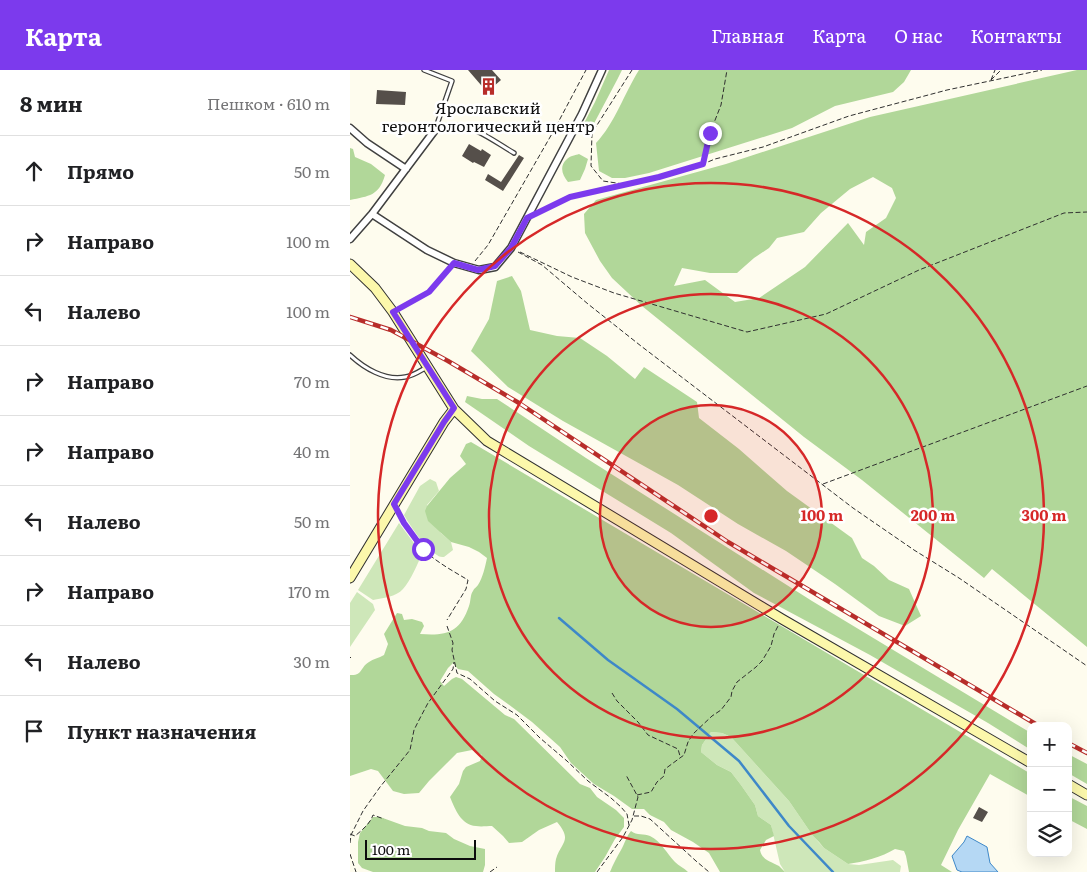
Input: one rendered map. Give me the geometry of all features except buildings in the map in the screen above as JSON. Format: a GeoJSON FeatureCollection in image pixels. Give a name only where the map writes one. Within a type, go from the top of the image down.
{"type":"FeatureCollection","features":[{"type":"Feature","properties":{"kind":"main road"},"geometry":{"type":"LineString","coordinates":[[352,268],[366,278],[375,288],[393,312],[454,408],[487,441],[782,619],[1027,760]]}},
{"type":"Feature","properties":{"kind":"main road"},"geometry":{"type":"LineString","coordinates":[[350,578],[454,408]]}},
{"type":"Feature","properties":{"kind":"main road"},"geometry":{"type":"LineString","coordinates":[[1072,786],[1087,795]]}},
{"type":"Feature","properties":{"kind":"street"},"geometry":{"type":"LineString","coordinates":[[372,214],[428,250],[454,263],[478,270],[495,266],[511,248],[582,114],[602,70]]}},
{"type":"Feature","properties":{"kind":"street"},"geometry":{"type":"LineString","coordinates":[[350,128],[367,143],[406,169]]}},
{"type":"Feature","properties":{"kind":"street"},"geometry":{"type":"LineString","coordinates":[[350,239],[372,214],[435,130]]}},
{"type":"Feature","properties":{"kind":"lane"},"geometry":{"type":"LineString","coordinates":[[424,70],[452,81],[435,130]]}},
{"type":"Feature","properties":{"kind":"lane"},"geometry":{"type":"LineString","coordinates":[[435,130],[448,124],[462,126],[477,131],[514,153]]}},
{"type":"Feature","properties":{"kind":"lane"},"geometry":{"type":"LineString","coordinates":[[350,355],[356,361],[380,375],[389,377],[404,378],[428,367]]}},
{"type":"Feature","properties":{"kind":"path"},"geometry":{"type":"LineString","coordinates":[[469,268],[488,245],[553,132],[586,70]]}},
{"type":"Feature","properties":{"kind":"path"},"geometry":{"type":"LineString","coordinates":[[626,184],[602,181],[591,166],[592,134],[632,70]]}},
{"type":"Feature","properties":{"kind":"path"},"geometry":{"type":"LineString","coordinates":[[703,164],[710,133],[721,105],[727,70]]}},
{"type":"Feature","properties":{"kind":"path"},"geometry":{"type":"LineString","coordinates":[[991,81],[995,70]]}},
{"type":"Feature","properties":{"kind":"path"},"geometry":{"type":"LineString","coordinates":[[991,81],[1001,70]]}},
{"type":"Feature","properties":{"kind":"path"},"geometry":{"type":"LineString","coordinates":[[527,218],[570,197],[659,177],[715,159],[763,147],[849,116],[947,90],[1042,70]]}},
{"type":"Feature","properties":{"kind":"path"},"geometry":{"type":"LineString","coordinates":[[511,248],[572,277],[614,293],[747,332],[826,314],[919,270],[1064,213],[1087,212]]}},
{"type":"Feature","properties":{"kind":"path"},"geometry":{"type":"LineString","coordinates":[[511,248],[542,265],[641,346],[853,508],[1087,666]]}},
{"type":"Feature","properties":{"kind":"path"},"geometry":{"type":"LineString","coordinates":[[393,312],[429,292],[454,263]]}},
{"type":"Feature","properties":{"kind":"path"},"geometry":{"type":"LineString","coordinates":[[822,484],[1087,386]]}},
{"type":"Feature","properties":{"kind":"path"},"geometry":{"type":"LineString","coordinates":[[394,504],[404,523],[423,549],[445,566],[468,580],[466,589],[447,620]]}},
{"type":"Feature","properties":{"kind":"path"},"geometry":{"type":"LineString","coordinates":[[637,795],[651,792],[657,782],[664,776],[665,769],[684,755],[693,734],[725,706],[737,682],[762,661],[771,646],[774,634],[782,619]]}},
{"type":"Feature","properties":{"kind":"path"},"geometry":{"type":"LineString","coordinates":[[447,626],[453,643],[452,650],[457,672],[470,679],[495,701],[516,715],[588,781],[611,798],[627,814],[629,825]]}},
{"type":"Feature","properties":{"kind":"path"},"geometry":{"type":"LineString","coordinates":[[350,842],[351,835],[368,803],[410,750],[418,720],[453,669],[454,662]]}},
{"type":"Feature","properties":{"kind":"path"},"geometry":{"type":"LineString","coordinates":[[612,693],[648,735],[678,749],[680,757]]}},
{"type":"Feature","properties":{"kind":"path"},"geometry":{"type":"LineString","coordinates":[[597,872],[623,837],[633,816],[638,797],[626,775]]}},
{"type":"Feature","properties":{"kind":"path"},"geometry":{"type":"LineString","coordinates":[[351,835],[355,836],[365,827],[373,815],[384,819]]}},
{"type":"Feature","properties":{"kind":"path"},"geometry":{"type":"LineString","coordinates":[[633,816],[650,819],[709,872]]}},
{"type":"Feature","properties":{"kind":"path"},"geometry":{"type":"LineString","coordinates":[[350,854],[356,872]]}},
{"type":"Feature","properties":{"kind":"path"},"geometry":{"type":"LineString","coordinates":[[490,872],[497,867]]}},
{"type":"Feature","properties":{"kind":"green space"},"geometry":{"type":"Polygon","coordinates":[[[609,70],[622,70],[590,131],[582,133],[582,127],[609,70]]]}},
{"type":"Feature","properties":{"kind":"green space"},"geometry":{"type":"Polygon","coordinates":[[[639,70],[911,70],[904,82],[893,92],[835,106],[792,128],[649,173],[625,178],[612,178],[599,171],[596,143],[609,127],[639,70]]]}},
{"type":"Feature","properties":{"kind":"green space"},"geometry":{"type":"Polygon","coordinates":[[[1077,70],[1087,70],[1087,647],[992,569],[984,578],[862,480],[804,437],[642,306],[612,278],[600,261],[585,233],[584,214],[596,200],[726,164],[870,117],[1077,70]],[[873,177],[850,189],[821,213],[804,232],[777,238],[769,248],[737,273],[710,273],[682,268],[674,286],[705,280],[735,302],[759,298],[805,267],[848,223],[864,245],[866,232],[886,218],[896,198],[892,188],[873,177]]]}},
{"type":"Feature","properties":{"kind":"green space"},"geometry":{"type":"Polygon","coordinates":[[[350,148],[353,149],[355,157],[371,164],[385,175],[380,187],[372,194],[350,200],[350,148]]]}},
{"type":"Feature","properties":{"kind":"green space"},"geometry":{"type":"Polygon","coordinates":[[[579,154],[588,159],[585,169],[580,180],[568,182],[562,168],[564,162],[571,156],[579,154]]]}},
{"type":"Feature","properties":{"kind":"green space"},"geometry":{"type":"Polygon","coordinates":[[[512,276],[521,291],[530,330],[557,336],[580,338],[607,356],[635,379],[644,367],[697,402],[699,418],[739,449],[787,491],[852,538],[862,558],[889,580],[909,589],[921,616],[905,626],[879,616],[786,551],[738,524],[678,485],[563,421],[508,387],[471,351],[489,319],[497,281],[512,276]]]}},
{"type":"Feature","properties":{"kind":"green space"},"geometry":{"type":"Polygon","coordinates":[[[467,396],[497,399],[586,458],[812,601],[1027,731],[1027,747],[870,655],[754,593],[671,533],[529,446],[465,402],[467,396]]]}},
{"type":"Feature","properties":{"kind":"green space"},"geometry":{"type":"Polygon","coordinates":[[[471,442],[1027,772],[1027,795],[990,774],[958,830],[941,865],[952,872],[909,872],[904,851],[895,849],[872,859],[848,864],[824,848],[813,836],[789,801],[731,737],[722,733],[711,732],[702,745],[701,752],[717,765],[731,772],[755,805],[758,816],[771,825],[774,836],[766,840],[760,850],[765,858],[785,872],[720,872],[709,853],[671,830],[664,822],[650,815],[644,809],[632,809],[594,784],[571,763],[560,747],[532,722],[494,694],[468,671],[458,669],[453,663],[440,681],[444,686],[456,677],[462,679],[505,715],[514,719],[580,784],[590,788],[597,797],[624,818],[624,827],[595,872],[555,872],[556,859],[565,838],[562,828],[557,822],[539,830],[522,842],[509,843],[492,826],[471,825],[462,820],[450,797],[459,784],[466,767],[480,761],[482,755],[472,750],[457,753],[419,793],[404,794],[393,791],[378,771],[371,769],[350,776],[350,675],[359,673],[366,664],[384,655],[388,644],[384,634],[397,613],[402,614],[404,620],[412,619],[422,622],[424,626],[420,634],[437,634],[451,631],[461,622],[465,615],[472,593],[483,575],[487,558],[469,547],[451,542],[428,521],[425,511],[450,478],[466,464],[460,456],[466,444],[471,442]]]}},
{"type":"Feature","properties":{"kind":"green space"},"geometry":{"type":"Polygon","coordinates":[[[430,479],[436,482],[439,491],[427,505],[441,533],[451,542],[453,550],[444,557],[438,556],[423,542],[404,515],[420,486],[430,479]]]}},
{"type":"Feature","properties":{"kind":"green space"},"geometry":{"type":"Polygon","coordinates":[[[399,523],[422,554],[406,586],[400,592],[373,600],[358,590],[399,523]]]}},
{"type":"Feature","properties":{"kind":"green space"},"geometry":{"type":"Polygon","coordinates":[[[357,592],[373,604],[375,610],[350,647],[350,603],[357,592]]]}},
{"type":"Feature","properties":{"kind":"green space"},"geometry":{"type":"Polygon","coordinates":[[[711,732],[722,733],[731,737],[789,801],[813,836],[824,848],[848,864],[859,865],[893,860],[901,866],[900,872],[785,872],[780,864],[771,825],[758,816],[755,805],[731,772],[717,765],[701,752],[702,745],[711,732]]]}},
{"type":"Feature","properties":{"kind":"green space"},"geometry":{"type":"Polygon","coordinates":[[[1072,756],[1087,764],[1087,784],[1072,775],[1072,756]]]}},
{"type":"Feature","properties":{"kind":"green space"},"geometry":{"type":"Polygon","coordinates":[[[1072,798],[1087,806],[1087,829],[1072,821],[1072,798]]]}},
{"type":"Feature","properties":{"kind":"green space"},"geometry":{"type":"Polygon","coordinates":[[[373,817],[380,817],[405,826],[446,833],[470,846],[485,849],[483,872],[373,872],[362,868],[358,863],[358,842],[360,833],[373,817]]]}},
{"type":"Feature","properties":{"kind":"green space"},"geometry":{"type":"Polygon","coordinates":[[[631,831],[654,838],[675,862],[688,872],[610,872],[631,831]]]}},
{"type":"Feature","properties":{"kind":"water"},"geometry":{"type":"Polygon","coordinates":[[[967,836],[987,847],[990,863],[998,872],[962,872],[957,870],[952,856],[967,836]]]}},
{"type":"Feature","properties":{"kind":"waterway"},"geometry":{"type":"LineString","coordinates":[[559,618],[608,660],[677,709],[739,761],[789,826],[833,872]]}},
{"type":"Feature","properties":{"kind":"railway"},"geometry":{"type":"LineString","coordinates":[[350,317],[391,330],[519,403],[728,542],[1032,722]]}},
{"type":"Feature","properties":{"kind":"railway"},"geometry":{"type":"LineString","coordinates":[[1072,745],[1087,753]]}},
{"type":"Feature","properties":{"kind":"place","name":"Ярославский геронтологический центр"},"geometry":{"type":"Point","coordinates":[488,86]}},
{"type":"Feature","properties":{"kind":"route"},"geometry":{"type":"LineString","coordinates":[[423,549],[404,523],[394,504],[454,408],[393,312],[429,292],[454,263],[478,270],[495,266],[511,248],[527,218],[570,197],[659,177],[703,164],[710,133]]}}]}
